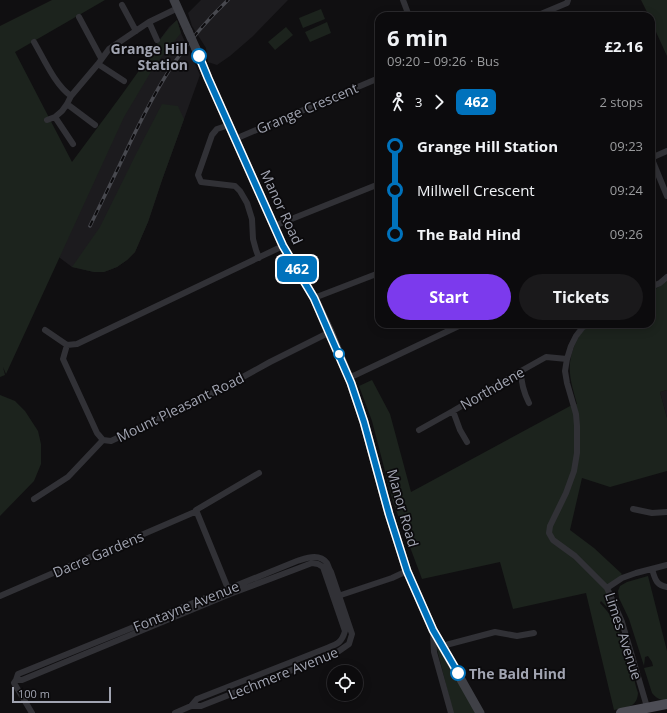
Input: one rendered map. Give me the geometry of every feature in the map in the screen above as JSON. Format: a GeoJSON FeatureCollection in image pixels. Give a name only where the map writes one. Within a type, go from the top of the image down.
{"type":"FeatureCollection","features":[{"type":"Feature","properties":{"kind":"main road","name":"Manor Road"},"geometry":{"type":"LineString","coordinates":[[176,4],[283,246],[314,298],[330,332],[349,378],[364,422],[389,514],[407,571],[433,630],[480,713]]}},
{"type":"Feature","properties":{"kind":"main road"},"geometry":{"type":"LineString","coordinates":[[621,713],[652,709],[667,704]]}},
{"type":"Feature","properties":{"kind":"street"},"geometry":{"type":"LineString","coordinates":[[403,0],[408,12]]}},
{"type":"Feature","properties":{"kind":"street"},"geometry":{"type":"LineString","coordinates":[[546,12],[567,3],[568,0]]}},
{"type":"Feature","properties":{"kind":"street"},"geometry":{"type":"LineString","coordinates":[[122,4],[136,31]]}},
{"type":"Feature","properties":{"kind":"street"},"geometry":{"type":"LineString","coordinates":[[47,120],[62,111],[71,96],[108,49],[176,4]]}},
{"type":"Feature","properties":{"kind":"street"},"geometry":{"type":"LineString","coordinates":[[79,17],[100,61],[124,81]]}},
{"type":"Feature","properties":{"kind":"street"},"geometry":{"type":"LineString","coordinates":[[149,22],[157,40]]}},
{"type":"Feature","properties":{"kind":"street"},"geometry":{"type":"LineString","coordinates":[[34,42],[59,86],[71,96]]}},
{"type":"Feature","properties":{"kind":"street","name":"Grange Crescent"},"geometry":{"type":"LineString","coordinates":[[236,138],[375,80]]}},
{"type":"Feature","properties":{"kind":"street"},"geometry":{"type":"LineString","coordinates":[[67,104],[95,125]]}},
{"type":"Feature","properties":{"kind":"street"},"geometry":{"type":"LineString","coordinates":[[55,116],[73,144]]}},
{"type":"Feature","properties":{"kind":"street"},"geometry":{"type":"LineString","coordinates":[[229,124],[217,129],[212,135],[198,175],[201,182],[234,186],[240,191],[247,203],[252,219],[253,239],[259,258]]}},
{"type":"Feature","properties":{"kind":"street"},"geometry":{"type":"LineString","coordinates":[[655,156],[667,151]]}},
{"type":"Feature","properties":{"kind":"street"},"geometry":{"type":"LineString","coordinates":[[655,168],[667,196]]}},
{"type":"Feature","properties":{"kind":"street"},"geometry":{"type":"LineString","coordinates":[[274,226],[375,186]]}},
{"type":"Feature","properties":{"kind":"street"},"geometry":{"type":"LineString","coordinates":[[44,330],[67,345],[77,344],[283,246]]}},
{"type":"Feature","properties":{"kind":"street"},"geometry":{"type":"LineString","coordinates":[[314,298],[375,275]]}},
{"type":"Feature","properties":{"kind":"street"},"geometry":{"type":"LineString","coordinates":[[655,285],[667,277]]}},
{"type":"Feature","properties":{"kind":"street"},"geometry":{"type":"LineString","coordinates":[[349,378],[455,328]]}},
{"type":"Feature","properties":{"kind":"street"},"geometry":{"type":"LineString","coordinates":[[582,328],[571,346],[567,359],[566,371],[576,414],[577,453],[574,471],[566,493],[550,526],[549,533],[553,540],[575,556],[607,588]]}},
{"type":"Feature","properties":{"kind":"street","name":"Mount Pleasant Road"},"geometry":{"type":"LineString","coordinates":[[67,345],[63,359],[97,433],[103,440],[111,441],[223,388],[270,362],[330,332]]}},
{"type":"Feature","properties":{"kind":"street","name":"Northdene"},"geometry":{"type":"LineString","coordinates":[[419,430],[546,357],[567,359]]}},
{"type":"Feature","properties":{"kind":"street"},"geometry":{"type":"LineString","coordinates":[[521,371],[521,381],[524,393],[529,403]]}},
{"type":"Feature","properties":{"kind":"street"},"geometry":{"type":"LineString","coordinates":[[453,411],[460,430],[467,442]]}},
{"type":"Feature","properties":{"kind":"street"},"geometry":{"type":"LineString","coordinates":[[34,499],[68,476],[103,440]]}},
{"type":"Feature","properties":{"kind":"street","name":"Dacre Gardens"},"geometry":{"type":"LineString","coordinates":[[0,596],[196,510],[259,473]]}},
{"type":"Feature","properties":{"kind":"street"},"geometry":{"type":"LineString","coordinates":[[633,509],[652,513],[667,512]]}},
{"type":"Feature","properties":{"kind":"street"},"geometry":{"type":"LineString","coordinates":[[196,510],[229,592]]}},
{"type":"Feature","properties":{"kind":"street","name":"Fontayne Avenue"},"geometry":{"type":"LineString","coordinates":[[32,713],[16,689],[14,683],[19,678],[229,592],[297,561],[310,557],[320,558],[327,563],[336,596]]}},
{"type":"Feature","properties":{"kind":"street"},"geometry":{"type":"LineString","coordinates":[[297,561],[299,568]]}},
{"type":"Feature","properties":{"kind":"street","name":"Fontayne Avenue"},"geometry":{"type":"LineString","coordinates":[[229,592],[312,563],[323,567],[336,596]]}},
{"type":"Feature","properties":{"kind":"street","name":"Limes Avenue"},"geometry":{"type":"LineString","coordinates":[[652,709],[622,622],[607,588],[622,578],[667,565]]}},
{"type":"Feature","properties":{"kind":"street"},"geometry":{"type":"LineString","coordinates":[[652,569],[655,579],[661,586],[667,588]]}},
{"type":"Feature","properties":{"kind":"street"},"geometry":{"type":"LineString","coordinates":[[336,596],[392,578],[407,571]]}},
{"type":"Feature","properties":{"kind":"street","name":"Lechmere Avenue"},"geometry":{"type":"LineString","coordinates":[[191,706],[197,699],[336,645],[343,639],[345,631],[336,596]]}},
{"type":"Feature","properties":{"kind":"street","name":"Lechmere Avenue"},"geometry":{"type":"LineString","coordinates":[[175,713],[191,706],[201,706],[330,655],[349,644],[352,634],[336,596]]}},
{"type":"Feature","properties":{"kind":"street","name":"Manor Road"},"geometry":{"type":"LineString","coordinates":[[433,630],[434,652],[450,713]]}},
{"type":"Feature","properties":{"kind":"street"},"geometry":{"type":"LineString","coordinates":[[442,646],[495,632],[516,636],[534,633]]}},
{"type":"Feature","properties":{"kind":"street"},"geometry":{"type":"LineString","coordinates":[[327,648],[330,655]]}},
{"type":"Feature","properties":{"kind":"street"},"geometry":{"type":"LineString","coordinates":[[262,674],[266,680]]}},
{"type":"Feature","properties":{"kind":"shaded area"},"geometry":{"type":"Polygon","coordinates":[[[52,0],[105,0],[15,52],[72,162],[161,38],[177,20],[181,33],[155,65],[124,117],[6,374],[3,367],[5,375],[0,377],[0,26],[52,0]]]}},
{"type":"Feature","properties":{"kind":"shaded area"},"geometry":{"type":"Polygon","coordinates":[[[201,0],[288,0],[252,37],[217,65],[208,62],[206,48],[192,26],[188,13],[201,0]]]}},
{"type":"Feature","properties":{"kind":"shaded area"},"geometry":{"type":"Polygon","coordinates":[[[641,0],[667,0],[667,56],[655,30],[655,12],[647,12],[641,0]]]}},
{"type":"Feature","properties":{"kind":"shaded area"},"geometry":{"type":"Polygon","coordinates":[[[321,9],[325,19],[303,28],[299,18],[321,9]]]}},
{"type":"Feature","properties":{"kind":"shaded area"},"geometry":{"type":"Polygon","coordinates":[[[177,20],[181,33],[200,75],[148,222],[135,252],[117,267],[104,272],[94,272],[72,267],[60,258],[47,243],[139,71],[169,27],[177,20]]]}},
{"type":"Feature","properties":{"kind":"shaded area"},"geometry":{"type":"Polygon","coordinates":[[[327,22],[331,33],[310,42],[305,32],[327,22]]]}},
{"type":"Feature","properties":{"kind":"shaded area"},"geometry":{"type":"Polygon","coordinates":[[[286,27],[293,35],[275,50],[268,42],[286,27]]]}},
{"type":"Feature","properties":{"kind":"shaded area"},"geometry":{"type":"Polygon","coordinates":[[[162,104],[178,106],[184,119],[148,222],[135,252],[117,267],[104,272],[94,272],[72,267],[100,227],[162,104]]]}},
{"type":"Feature","properties":{"kind":"shaded area"},"geometry":{"type":"Polygon","coordinates":[[[667,281],[667,390],[660,392],[667,418],[667,471],[610,487],[582,478],[570,530],[594,548],[622,574],[605,596],[617,620],[616,621],[601,601],[600,603],[615,623],[625,645],[638,693],[636,702],[630,706],[614,710],[586,593],[513,609],[500,562],[422,579],[393,502],[372,421],[359,386],[372,380],[390,414],[411,492],[572,405],[577,404],[572,387],[570,365],[573,349],[579,336],[585,328],[655,328],[655,289],[667,281]]]}},
{"type":"Feature","properties":{"kind":"shaded area"},"geometry":{"type":"Polygon","coordinates":[[[667,390],[667,418],[660,392],[667,390]]]}},
{"type":"Feature","properties":{"kind":"shaded area"},"geometry":{"type":"Polygon","coordinates":[[[0,395],[15,401],[25,411],[38,431],[41,444],[41,464],[34,481],[0,516],[0,395]]]}},
{"type":"Feature","properties":{"kind":"shaded area"},"geometry":{"type":"Polygon","coordinates":[[[648,576],[667,651],[667,700],[659,699],[652,693],[644,668],[653,666],[652,662],[648,656],[645,657],[644,666],[629,619],[619,598],[618,591],[620,586],[627,582],[648,576]]]}},
{"type":"Feature","properties":{"kind":"shaded area"},"geometry":{"type":"Polygon","coordinates":[[[435,641],[476,713],[453,713],[435,641]]]}},
{"type":"Feature","properties":{"kind":"railway"},"geometry":{"type":"LineString","coordinates":[[90,226],[150,102],[162,82],[193,38],[206,22],[228,0]]}},
{"type":"Feature","properties":{"kind":"bus line","name":"462"},"geometry":{"type":"LineString","coordinates":[[199,56],[283,246],[314,298],[330,332],[351,383],[364,422],[389,514],[407,571],[433,630],[458,673]]}},
{"type":"Feature","properties":{"kind":"place","name":"Grange Hill Station"},"geometry":{"type":"Point","coordinates":[199,56]}},
{"type":"Feature","properties":{"kind":"place","name":"The Bald Hind"},"geometry":{"type":"Point","coordinates":[458,673]}}]}
